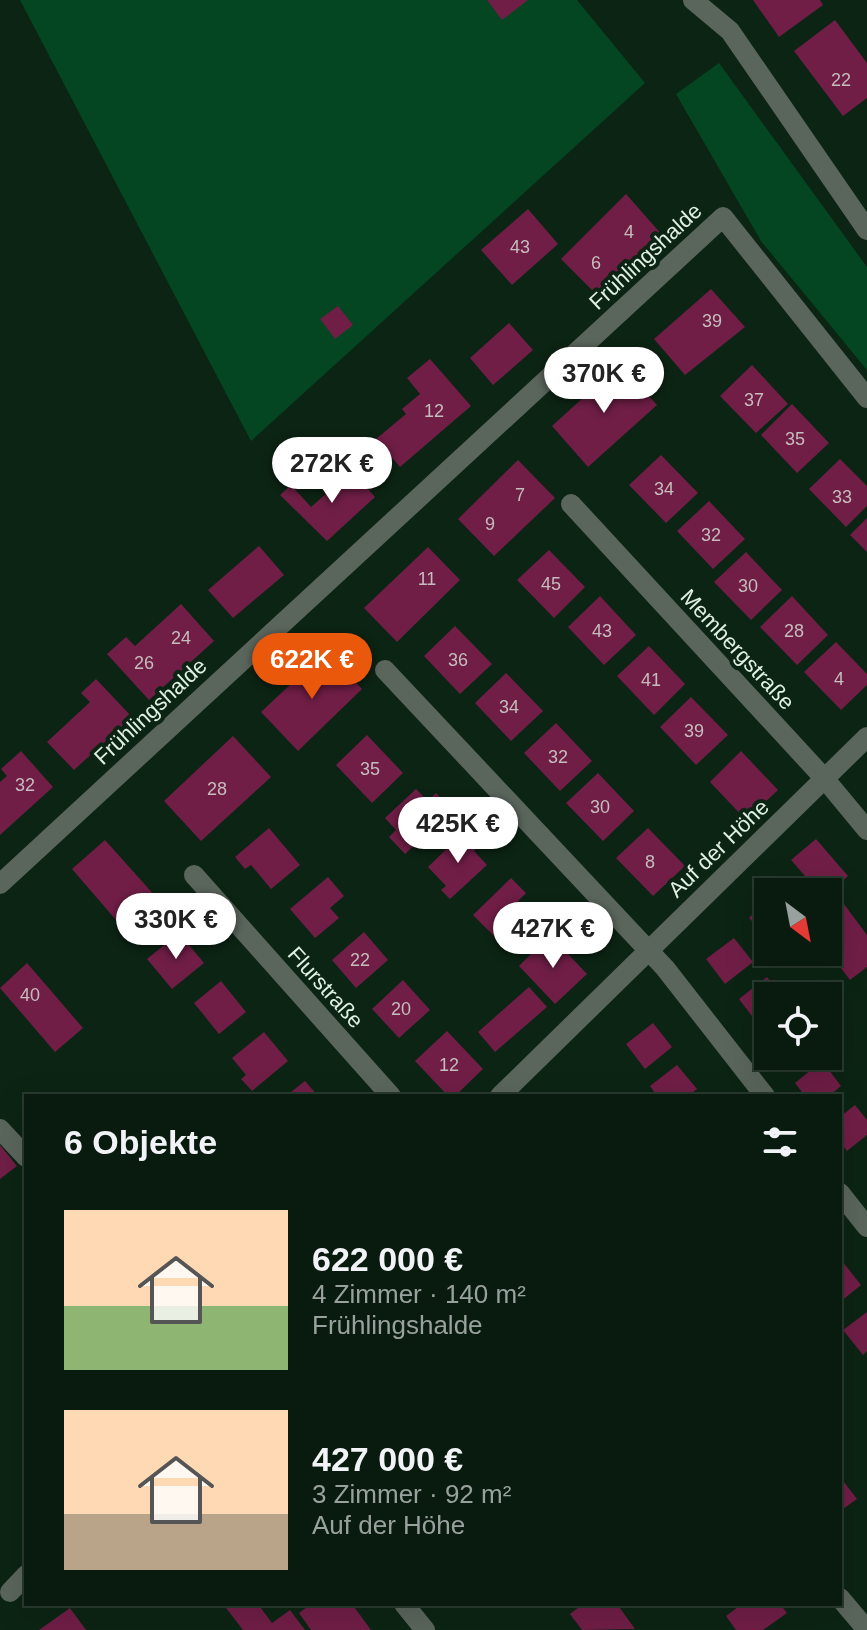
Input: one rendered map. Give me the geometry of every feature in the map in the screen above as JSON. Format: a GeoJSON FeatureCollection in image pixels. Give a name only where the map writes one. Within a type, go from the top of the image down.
{"type":"FeatureCollection","features":[{"type":"Feature","properties":{"kind":"street"},"geometry":{"type":"LineString","coordinates":[[693,0],[730,31],[867,230]]}},
{"type":"Feature","properties":{"kind":"street","name":"Frühlingshalde"},"geometry":{"type":"LineString","coordinates":[[0,884],[320,585],[723,217],[867,398]]}},
{"type":"Feature","properties":{"kind":"street","name":"Membergstraße"},"geometry":{"type":"LineString","coordinates":[[571,504],[824,778],[867,830]]}},
{"type":"Feature","properties":{"kind":"street"},"geometry":{"type":"LineString","coordinates":[[385,670],[648,950],[763,1094]]}},
{"type":"Feature","properties":{"kind":"street","name":"Auf der Höhe"},"geometry":{"type":"LineString","coordinates":[[502,1094],[867,737]]}},
{"type":"Feature","properties":{"kind":"street","name":"Flurstraße"},"geometry":{"type":"LineString","coordinates":[[194,875],[389,1094]]}},
{"type":"Feature","properties":{"kind":"street"},"geometry":{"type":"LineString","coordinates":[[0,1129],[24,1155]]}},
{"type":"Feature","properties":{"kind":"street"},"geometry":{"type":"LineString","coordinates":[[842,1196],[867,1227]]}},
{"type":"Feature","properties":{"kind":"street"},"geometry":{"type":"LineString","coordinates":[[10,1592],[24,1577]]}},
{"type":"Feature","properties":{"kind":"street"},"geometry":{"type":"LineString","coordinates":[[842,1600],[867,1630]]}},
{"type":"Feature","properties":{"kind":"street"},"geometry":{"type":"LineString","coordinates":[[406,1606],[425,1630]]}},
{"type":"Feature","properties":{"kind":"green space"},"geometry":{"type":"Polygon","coordinates":[[[20,0],[577,0],[645,83],[251,441],[20,0]]]}},
{"type":"Feature","properties":{"kind":"green space"},"geometry":{"type":"Polygon","coordinates":[[[719,63],[867,267],[867,370],[761,241],[676,94],[719,63]]]}},
{"type":"Feature","properties":{"kind":"building"},"geometry":{"type":"Polygon","coordinates":[[[487,0],[528,0],[502,20],[487,0]]]}},
{"type":"Feature","properties":{"kind":"building"},"geometry":{"type":"Polygon","coordinates":[[[753,0],[820,0],[823,5],[779,37],[753,0]]]}},
{"type":"Feature","properties":{"kind":"building"},"geometry":{"type":"Polygon","coordinates":[[[835,20],[867,63],[867,98],[843,116],[794,51],[835,20]]]}},
{"type":"Feature","properties":{"kind":"building"},"geometry":{"type":"Polygon","coordinates":[[[626,194],[663,236],[600,298],[561,259],[626,194]]]}},
{"type":"Feature","properties":{"kind":"building"},"geometry":{"type":"Polygon","coordinates":[[[528,209],[558,244],[512,285],[481,250],[528,209]]]}},
{"type":"Feature","properties":{"kind":"building"},"geometry":{"type":"Polygon","coordinates":[[[711,289],[745,327],[685,375],[654,339],[711,289]]]}},
{"type":"Feature","properties":{"kind":"building"},"geometry":{"type":"Polygon","coordinates":[[[338,306],[353,325],[335,339],[320,319],[338,306]]]}},
{"type":"Feature","properties":{"kind":"building"},"geometry":{"type":"Polygon","coordinates":[[[509,323],[533,350],[493,385],[470,358],[509,323]]]}},
{"type":"Feature","properties":{"kind":"building"},"geometry":{"type":"Polygon","coordinates":[[[430,359],[471,406],[400,467],[376,439],[406,414],[402,409],[420,394],[407,378],[430,359]]]}},
{"type":"Feature","properties":{"kind":"building"},"geometry":{"type":"Polygon","coordinates":[[[620,364],[657,405],[588,467],[552,426],[620,364]]]}},
{"type":"Feature","properties":{"kind":"building"},"geometry":{"type":"Polygon","coordinates":[[[752,365],[788,404],[756,433],[720,396],[752,365]]]}},
{"type":"Feature","properties":{"kind":"building"},"geometry":{"type":"Polygon","coordinates":[[[792,404],[829,443],[797,473],[761,435],[792,404]]]}},
{"type":"Feature","properties":{"kind":"building"},"geometry":{"type":"Polygon","coordinates":[[[661,455],[698,493],[666,523],[629,485],[661,455]]]}},
{"type":"Feature","properties":{"kind":"building"},"geometry":{"type":"Polygon","coordinates":[[[840,459],[867,486],[867,506],[846,527],[809,489],[840,459]]]}},
{"type":"Feature","properties":{"kind":"building"},"geometry":{"type":"Polygon","coordinates":[[[518,460],[555,498],[494,556],[458,519],[518,460]]]}},
{"type":"Feature","properties":{"kind":"building"},"geometry":{"type":"Polygon","coordinates":[[[352,471],[375,497],[327,541],[280,495],[291,485],[311,507],[352,471]]]}},
{"type":"Feature","properties":{"kind":"building"},"geometry":{"type":"Polygon","coordinates":[[[709,501],[745,539],[713,569],[677,531],[709,501]]]}},
{"type":"Feature","properties":{"kind":"building"},"geometry":{"type":"Polygon","coordinates":[[[867,518],[867,552],[850,535],[867,518]]]}},
{"type":"Feature","properties":{"kind":"building"},"geometry":{"type":"Polygon","coordinates":[[[259,546],[284,575],[233,618],[208,590],[259,546]]]}},
{"type":"Feature","properties":{"kind":"building"},"geometry":{"type":"Polygon","coordinates":[[[428,547],[460,580],[397,642],[364,608],[428,547]]]}},
{"type":"Feature","properties":{"kind":"building"},"geometry":{"type":"Polygon","coordinates":[[[549,550],[585,587],[554,618],[517,580],[549,550]]]}},
{"type":"Feature","properties":{"kind":"building"},"geometry":{"type":"Polygon","coordinates":[[[746,552],[782,590],[751,620],[714,582],[746,552]]]}},
{"type":"Feature","properties":{"kind":"building"},"geometry":{"type":"Polygon","coordinates":[[[600,596],[636,635],[604,665],[568,627],[600,596]]]}},
{"type":"Feature","properties":{"kind":"building"},"geometry":{"type":"Polygon","coordinates":[[[792,596],[828,635],[797,665],[760,627],[792,596]]]}},
{"type":"Feature","properties":{"kind":"building"},"geometry":{"type":"Polygon","coordinates":[[[181,604],[214,641],[149,700],[107,654],[126,637],[135,646],[181,604]]]}},
{"type":"Feature","properties":{"kind":"building"},"geometry":{"type":"Polygon","coordinates":[[[455,626],[492,664],[460,694],[424,656],[455,626]]]}},
{"type":"Feature","properties":{"kind":"building"},"geometry":{"type":"Polygon","coordinates":[[[836,642],[867,674],[867,685],[841,710],[804,672],[836,642]]]}},
{"type":"Feature","properties":{"kind":"building"},"geometry":{"type":"Polygon","coordinates":[[[649,646],[685,684],[654,715],[617,676],[649,646]]]}},
{"type":"Feature","properties":{"kind":"building"},"geometry":{"type":"Polygon","coordinates":[[[326,651],[362,689],[298,751],[261,712],[326,651]]]}},
{"type":"Feature","properties":{"kind":"building"},"geometry":{"type":"Polygon","coordinates":[[[506,673],[543,711],[511,741],[475,703],[506,673]]]}},
{"type":"Feature","properties":{"kind":"building"},"geometry":{"type":"Polygon","coordinates":[[[96,679],[132,717],[74,770],[47,742],[90,702],[81,693],[96,679]]]}},
{"type":"Feature","properties":{"kind":"building"},"geometry":{"type":"Polygon","coordinates":[[[691,697],[728,735],[696,765],[660,727],[691,697]]]}},
{"type":"Feature","properties":{"kind":"building"},"geometry":{"type":"Polygon","coordinates":[[[556,723],[592,761],[560,791],[524,753],[556,723]]]}},
{"type":"Feature","properties":{"kind":"building"},"geometry":{"type":"Polygon","coordinates":[[[367,735],[403,773],[372,803],[336,765],[367,735]]]}},
{"type":"Feature","properties":{"kind":"building"},"geometry":{"type":"Polygon","coordinates":[[[233,736],[271,777],[201,841],[164,801],[233,736]]]}},
{"type":"Feature","properties":{"kind":"building"},"geometry":{"type":"Polygon","coordinates":[[[21,751],[53,787],[0,835],[0,782],[7,776],[1,769],[21,751]]]}},
{"type":"Feature","properties":{"kind":"building"},"geometry":{"type":"Polygon","coordinates":[[[741,751],[778,790],[746,820],[710,782],[741,751]]]}},
{"type":"Feature","properties":{"kind":"building"},"geometry":{"type":"Polygon","coordinates":[[[598,773],[634,811],[603,841],[566,803],[598,773]]]}},
{"type":"Feature","properties":{"kind":"building"},"geometry":{"type":"Polygon","coordinates":[[[416,789],[428,801],[436,793],[452,810],[405,854],[389,837],[396,830],[385,818],[416,789]]]}},
{"type":"Feature","properties":{"kind":"building"},"geometry":{"type":"Polygon","coordinates":[[[269,828],[300,865],[271,889],[251,865],[245,869],[235,857],[269,828]]]}},
{"type":"Feature","properties":{"kind":"building"},"geometry":{"type":"Polygon","coordinates":[[[648,828],[685,866],[653,896],[616,858],[648,828]]]}},
{"type":"Feature","properties":{"kind":"building"},"geometry":{"type":"Polygon","coordinates":[[[465,831],[479,845],[474,851],[487,865],[450,899],[441,890],[446,886],[428,867],[465,831]]]}},
{"type":"Feature","properties":{"kind":"building"},"geometry":{"type":"Polygon","coordinates":[[[816,839],[848,876],[842,881],[842,878],[807,878],[791,860],[816,839]]]}},
{"type":"Feature","properties":{"kind":"building"},"geometry":{"type":"Polygon","coordinates":[[[105,840],[156,897],[122,927],[72,869],[105,840]]]}},
{"type":"Feature","properties":{"kind":"building"},"geometry":{"type":"Polygon","coordinates":[[[328,877],[344,896],[330,908],[339,918],[315,938],[290,909],[328,877]]]}},
{"type":"Feature","properties":{"kind":"building"},"geometry":{"type":"Polygon","coordinates":[[[511,878],[526,893],[518,901],[533,915],[503,945],[473,915],[511,878]]]}},
{"type":"Feature","properties":{"kind":"building"},"geometry":{"type":"Polygon","coordinates":[[[844,904],[867,935],[867,967],[850,980],[839,966],[842,966],[844,904]]]}},
{"type":"Feature","properties":{"kind":"building"},"geometry":{"type":"Polygon","coordinates":[[[364,932],[388,960],[356,988],[332,960],[364,932]]]}},
{"type":"Feature","properties":{"kind":"building"},"geometry":{"type":"Polygon","coordinates":[[[179,933],[204,963],[172,989],[147,959],[179,933]]]}},
{"type":"Feature","properties":{"kind":"building"},"geometry":{"type":"Polygon","coordinates":[[[550,935],[587,974],[555,1004],[519,966],[550,935]]]}},
{"type":"Feature","properties":{"kind":"building"},"geometry":{"type":"Polygon","coordinates":[[[734,938],[753,962],[725,984],[706,959],[734,938]]]}},
{"type":"Feature","properties":{"kind":"building"},"geometry":{"type":"Polygon","coordinates":[[[27,963],[83,1028],[55,1052],[0,988],[27,963]]]}},
{"type":"Feature","properties":{"kind":"building"},"geometry":{"type":"Polygon","coordinates":[[[403,980],[430,1010],[399,1038],[372,1009],[403,980]]]}},
{"type":"Feature","properties":{"kind":"building"},"geometry":{"type":"Polygon","coordinates":[[[221,981],[246,1012],[219,1034],[194,1003],[221,981]]]}},
{"type":"Feature","properties":{"kind":"building"},"geometry":{"type":"Polygon","coordinates":[[[529,987],[547,1007],[495,1052],[478,1032],[529,987]]]}},
{"type":"Feature","properties":{"kind":"building"},"geometry":{"type":"Polygon","coordinates":[[[754,987],[754,1019],[739,999],[754,987]]]}},
{"type":"Feature","properties":{"kind":"building"},"geometry":{"type":"Polygon","coordinates":[[[653,1023],[672,1047],[645,1069],[626,1044],[653,1023]]]}},
{"type":"Feature","properties":{"kind":"building"},"geometry":{"type":"Polygon","coordinates":[[[447,1031],[483,1069],[457,1094],[446,1094],[415,1061],[447,1031]]]}},
{"type":"Feature","properties":{"kind":"building"},"geometry":{"type":"Polygon","coordinates":[[[264,1032],[288,1061],[252,1091],[241,1079],[246,1075],[232,1058],[264,1032]]]}},
{"type":"Feature","properties":{"kind":"building"},"geometry":{"type":"Polygon","coordinates":[[[677,1065],[697,1089],[691,1094],[656,1094],[650,1086],[677,1065]]]}},
{"type":"Feature","properties":{"kind":"building"},"geometry":{"type":"Polygon","coordinates":[[[811,1070],[829,1070],[841,1086],[831,1094],[803,1094],[795,1083],[811,1070]]]}},
{"type":"Feature","properties":{"kind":"building"},"geometry":{"type":"Polygon","coordinates":[[[305,1081],[316,1094],[289,1094],[305,1081]]]}},
{"type":"Feature","properties":{"kind":"building"},"geometry":{"type":"Polygon","coordinates":[[[855,1105],[867,1120],[867,1135],[847,1151],[842,1145],[842,1115],[855,1105]]]}},
{"type":"Feature","properties":{"kind":"building"},"geometry":{"type":"Polygon","coordinates":[[[0,1145],[17,1166],[0,1179],[0,1145]]]}},
{"type":"Feature","properties":{"kind":"building"},"geometry":{"type":"Polygon","coordinates":[[[842,1261],[861,1285],[842,1300],[842,1261]]]}},
{"type":"Feature","properties":{"kind":"building"},"geometry":{"type":"Polygon","coordinates":[[[867,1312],[867,1351],[863,1355],[843,1330],[867,1312]]]}},
{"type":"Feature","properties":{"kind":"building"},"geometry":{"type":"Polygon","coordinates":[[[842,1480],[857,1499],[842,1510],[842,1480]]]}},
{"type":"Feature","properties":{"kind":"building"},"geometry":{"type":"Polygon","coordinates":[[[225,1606],[259,1606],[272,1623],[290,1610],[305,1630],[243,1630],[225,1606]]]}},
{"type":"Feature","properties":{"kind":"building"},"geometry":{"type":"Polygon","coordinates":[[[308,1606],[353,1606],[371,1630],[311,1630],[299,1613],[308,1606]]]}},
{"type":"Feature","properties":{"kind":"building"},"geometry":{"type":"Polygon","coordinates":[[[580,1606],[618,1606],[635,1629],[582,1630],[570,1614],[580,1606]]]}},
{"type":"Feature","properties":{"kind":"building"},"geometry":{"type":"Polygon","coordinates":[[[739,1606],[782,1606],[787,1613],[763,1630],[736,1630],[726,1616],[739,1606]]]}},
{"type":"Feature","properties":{"kind":"building"},"geometry":{"type":"Polygon","coordinates":[[[70,1608],[86,1630],[39,1630],[70,1608]]]}}]}
